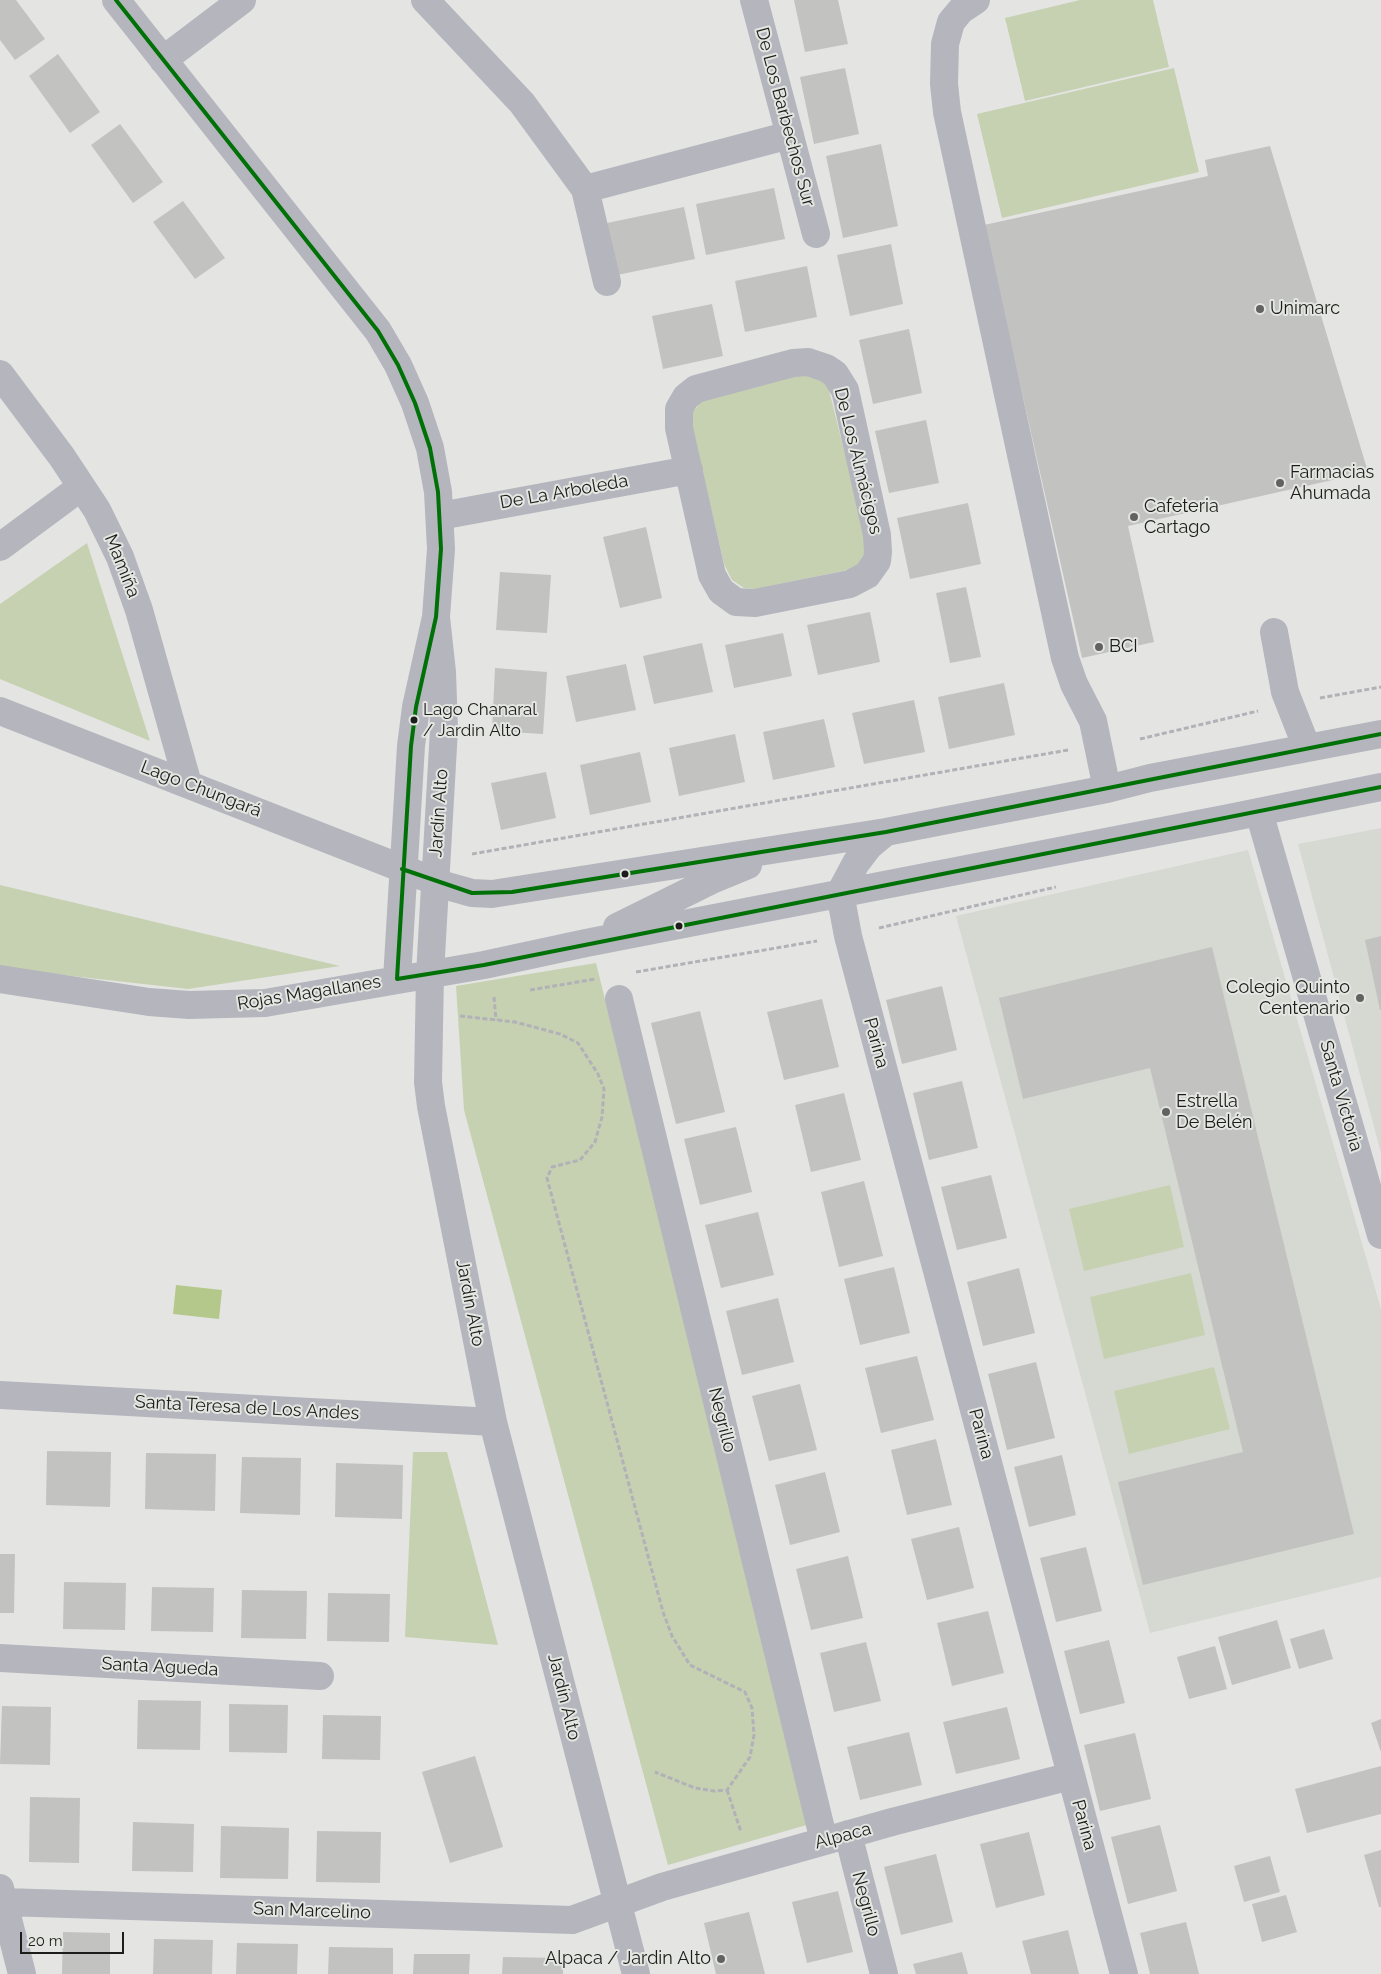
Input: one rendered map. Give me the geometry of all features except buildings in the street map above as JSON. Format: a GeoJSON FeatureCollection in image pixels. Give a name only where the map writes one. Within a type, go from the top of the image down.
{"type":"FeatureCollection","features":[{"type":"Feature","properties":{"kind":"street","name":"Jardín Alto"},"geometry":{"type":"LineString","coordinates":[[116,0],[378,331],[398,364],[416,402],[430,448],[440,516],[441,549],[436,617],[416,707],[402,869],[397,979]]}},
{"type":"Feature","properties":{"kind":"street"},"geometry":{"type":"LineString","coordinates":[[162,60],[242,0]]}},
{"type":"Feature","properties":{"kind":"street"},"geometry":{"type":"LineString","coordinates":[[425,0],[522,103],[584,188],[607,282]]}},
{"type":"Feature","properties":{"kind":"street","name":"De Los Barbechos Sur"},"geometry":{"type":"LineString","coordinates":[[754,0],[816,234]]}},
{"type":"Feature","properties":{"kind":"street"},"geometry":{"type":"LineString","coordinates":[[976,0],[961,10],[951,22],[945,44],[944,84],[947,112],[1065,658],[1074,684],[1093,721],[1107,789]]}},
{"type":"Feature","properties":{"kind":"street"},"geometry":{"type":"LineString","coordinates":[[584,188],[790,135]]}},
{"type":"Feature","properties":{"kind":"street","name":"De Los Almácigos"},"geometry":{"type":"LineString","coordinates":[[808,362],[826,368],[835,374],[845,390],[877,535],[878,552],[876,561],[867,574],[850,584],[755,603],[736,602],[721,591],[712,574],[689,470],[678,418],[681,404],[690,392],[793,363],[808,362]]}},
{"type":"Feature","properties":{"kind":"street","name":"Mamiña"},"geometry":{"type":"LineString","coordinates":[[0,374],[81,486],[109,532],[131,583],[188,784]]}},
{"type":"Feature","properties":{"kind":"street","name":"De La Arboleda"},"geometry":{"type":"LineString","coordinates":[[440,516],[689,470]]}},
{"type":"Feature","properties":{"kind":"street"},"geometry":{"type":"LineString","coordinates":[[0,547],[81,486]]}},
{"type":"Feature","properties":{"kind":"street","name":"Jardín Alto"},"geometry":{"type":"LineString","coordinates":[[436,617],[442,672],[444,729],[430,974],[431,1011],[428,1082],[431,1106],[494,1422],[636,1974]]}},
{"type":"Feature","properties":{"kind":"street"},"geometry":{"type":"LineString","coordinates":[[1274,632],[1285,692],[1307,748]]}},
{"type":"Feature","properties":{"kind":"street","name":"Lago Chungará"},"geometry":{"type":"LineString","coordinates":[[0,711],[402,869]]}},
{"type":"Feature","properties":{"kind":"street","name":"Rojas Magallanes"},"geometry":{"type":"LineString","coordinates":[[402,869],[472,893],[492,894],[886,832],[1107,789],[1150,778],[1381,734]]}},
{"type":"Feature","properties":{"kind":"street","name":"Rojas Magallanes"},"geometry":{"type":"LineString","coordinates":[[0,979],[148,1002],[190,1006],[265,1003],[430,974],[1381,787]]}},
{"type":"Feature","properties":{"kind":"street","name":"Santa Victoria"},"geometry":{"type":"LineString","coordinates":[[1259,812],[1381,1235]]}},
{"type":"Feature","properties":{"kind":"street"},"geometry":{"type":"LineString","coordinates":[[840,893],[856,863],[869,846],[886,832]]}},
{"type":"Feature","properties":{"kind":"street","name":"Rojas Magallanes"},"geometry":{"type":"LineString","coordinates":[[586,943],[714,879],[801,846]]}},
{"type":"Feature","properties":{"kind":"street","name":"Parina"},"geometry":{"type":"LineString","coordinates":[[840,893],[850,945],[1124,1974]]}},
{"type":"Feature","properties":{"kind":"street","name":"Negrillo"},"geometry":{"type":"LineString","coordinates":[[619,998],[836,1838],[884,1974]]}},
{"type":"Feature","properties":{"kind":"street","name":"Santa Teresa de Los Andes"},"geometry":{"type":"LineString","coordinates":[[0,1395],[494,1422]]}},
{"type":"Feature","properties":{"kind":"street","name":"Santa Agueda"},"geometry":{"type":"LineString","coordinates":[[0,1658],[320,1676]]}},
{"type":"Feature","properties":{"kind":"street","name":"Alpaca"},"geometry":{"type":"LineString","coordinates":[[617,1903],[662,1887],[836,1838],[1071,1776]]}},
{"type":"Feature","properties":{"kind":"street"},"geometry":{"type":"LineString","coordinates":[[2,1895],[22,1974]]}},
{"type":"Feature","properties":{"kind":"street","name":"San Marcelino"},"geometry":{"type":"LineString","coordinates":[[2,1895],[572,1920],[617,1903]]}},
{"type":"Feature","properties":{"kind":"path"},"geometry":{"type":"LineString","coordinates":[[472,854],[1099,745]]}},
{"type":"Feature","properties":{"kind":"path"},"geometry":{"type":"LineString","coordinates":[[493,997],[496,1020]]}},
{"type":"Feature","properties":{"kind":"path"},"geometry":{"type":"LineString","coordinates":[[431,1011],[515,1022],[560,1034],[578,1043],[598,1074],[604,1090],[602,1117],[595,1142],[580,1160],[552,1167],[547,1178],[627,1484],[663,1612],[672,1636],[690,1665],[746,1692],[752,1708],[754,1735],[750,1757],[727,1790]]}},
{"type":"Feature","properties":{"kind":"path"},"geometry":{"type":"LineString","coordinates":[[655,1772],[695,1788],[714,1791],[727,1790]]}},
{"type":"Feature","properties":{"kind":"path"},"geometry":{"type":"LineString","coordinates":[[727,1790],[751,1862]]}},
{"type":"Feature","properties":{"kind":"shaded area"},"geometry":{"type":"Polygon","coordinates":[[[1080,0],[1153,0],[1169,67],[1025,101],[1005,18],[1080,0]]]}},
{"type":"Feature","properties":{"kind":"shaded area"},"geometry":{"type":"Polygon","coordinates":[[[1174,68],[1199,172],[1002,218],[977,114],[1174,68]]]}},
{"type":"Feature","properties":{"kind":"shaded area"},"geometry":{"type":"Polygon","coordinates":[[[803,374],[812,374],[828,386],[867,542],[863,561],[852,569],[756,589],[744,588],[732,580],[724,564],[692,425],[692,413],[702,401],[803,374]]]}},
{"type":"Feature","properties":{"kind":"shaded area"},"geometry":{"type":"Polygon","coordinates":[[[87,543],[150,741],[0,679],[0,604],[87,543]]]}},
{"type":"Feature","properties":{"kind":"shaded area","name":"Colegio Quinto Centenario"},"geometry":{"type":"Polygon","coordinates":[[[1381,828],[1381,1153],[1298,844],[1381,828]]]}},
{"type":"Feature","properties":{"kind":"shaded area","name":"Estrella De Belén"},"geometry":{"type":"Polygon","coordinates":[[[1248,850],[1381,1309],[1381,1577],[1150,1633],[956,916],[1248,850]]]}},
{"type":"Feature","properties":{"kind":"shaded area"},"geometry":{"type":"Polygon","coordinates":[[[0,885],[340,966],[188,989],[0,968],[0,885]]]}},
{"type":"Feature","properties":{"kind":"shaded area"},"geometry":{"type":"Polygon","coordinates":[[[596,963],[810,1824],[668,1865],[464,1110],[456,986],[596,963]]]}},
{"type":"Feature","properties":{"kind":"shaded area"},"geometry":{"type":"Polygon","coordinates":[[[1170,1185],[1184,1247],[1084,1271],[1069,1209],[1170,1185]]]}},
{"type":"Feature","properties":{"kind":"shaded area"},"geometry":{"type":"Polygon","coordinates":[[[1191,1273],[1205,1335],[1104,1359],[1090,1297],[1191,1273]]]}},
{"type":"Feature","properties":{"kind":"shaded area"},"geometry":{"type":"Polygon","coordinates":[[[176,1285],[222,1290],[219,1319],[173,1314],[176,1285]]]}},
{"type":"Feature","properties":{"kind":"shaded area"},"geometry":{"type":"Polygon","coordinates":[[[1214,1367],[1230,1429],[1129,1454],[1114,1391],[1214,1367]]]}},
{"type":"Feature","properties":{"kind":"shaded area"},"geometry":{"type":"Polygon","coordinates":[[[413,1452],[447,1452],[498,1645],[405,1637],[413,1452]]]}},
{"type":"Feature","properties":{"kind":"transit line"},"geometry":{"type":"LineString","coordinates":[[116,0],[378,331],[398,365],[415,403],[430,448],[438,492],[441,549],[436,617],[416,707],[411,746],[397,979],[484,965],[1381,787]]}},
{"type":"Feature","properties":{"kind":"transit line"},"geometry":{"type":"LineString","coordinates":[[402,869],[472,893],[512,892],[886,832],[1381,734]]}},
{"type":"Feature","properties":{"kind":"place","name":"Unimarc"},"geometry":{"type":"Point","coordinates":[1260,309]}},
{"type":"Feature","properties":{"kind":"place","name":"Farmacias Ahumada"},"geometry":{"type":"Point","coordinates":[1280,483]}},
{"type":"Feature","properties":{"kind":"place","name":"Cafeteria Cartago"},"geometry":{"type":"Point","coordinates":[1134,517]}},
{"type":"Feature","properties":{"kind":"place","name":"BCI"},"geometry":{"type":"Point","coordinates":[1099,647]}},
{"type":"Feature","properties":{"kind":"place","name":"Lago Chanaral / Jardin Alto"},"geometry":{"type":"Point","coordinates":[414,720]}},
{"type":"Feature","properties":{"kind":"place","name":"Colegio Quinto Centenario"},"geometry":{"type":"Point","coordinates":[1360,998]}},
{"type":"Feature","properties":{"kind":"place","name":"Estrella De Belén"},"geometry":{"type":"Point","coordinates":[1166,1112]}},
{"type":"Feature","properties":{"kind":"place","name":"Alpaca / Jardin Alto"},"geometry":{"type":"Point","coordinates":[721,1959]}}]}
